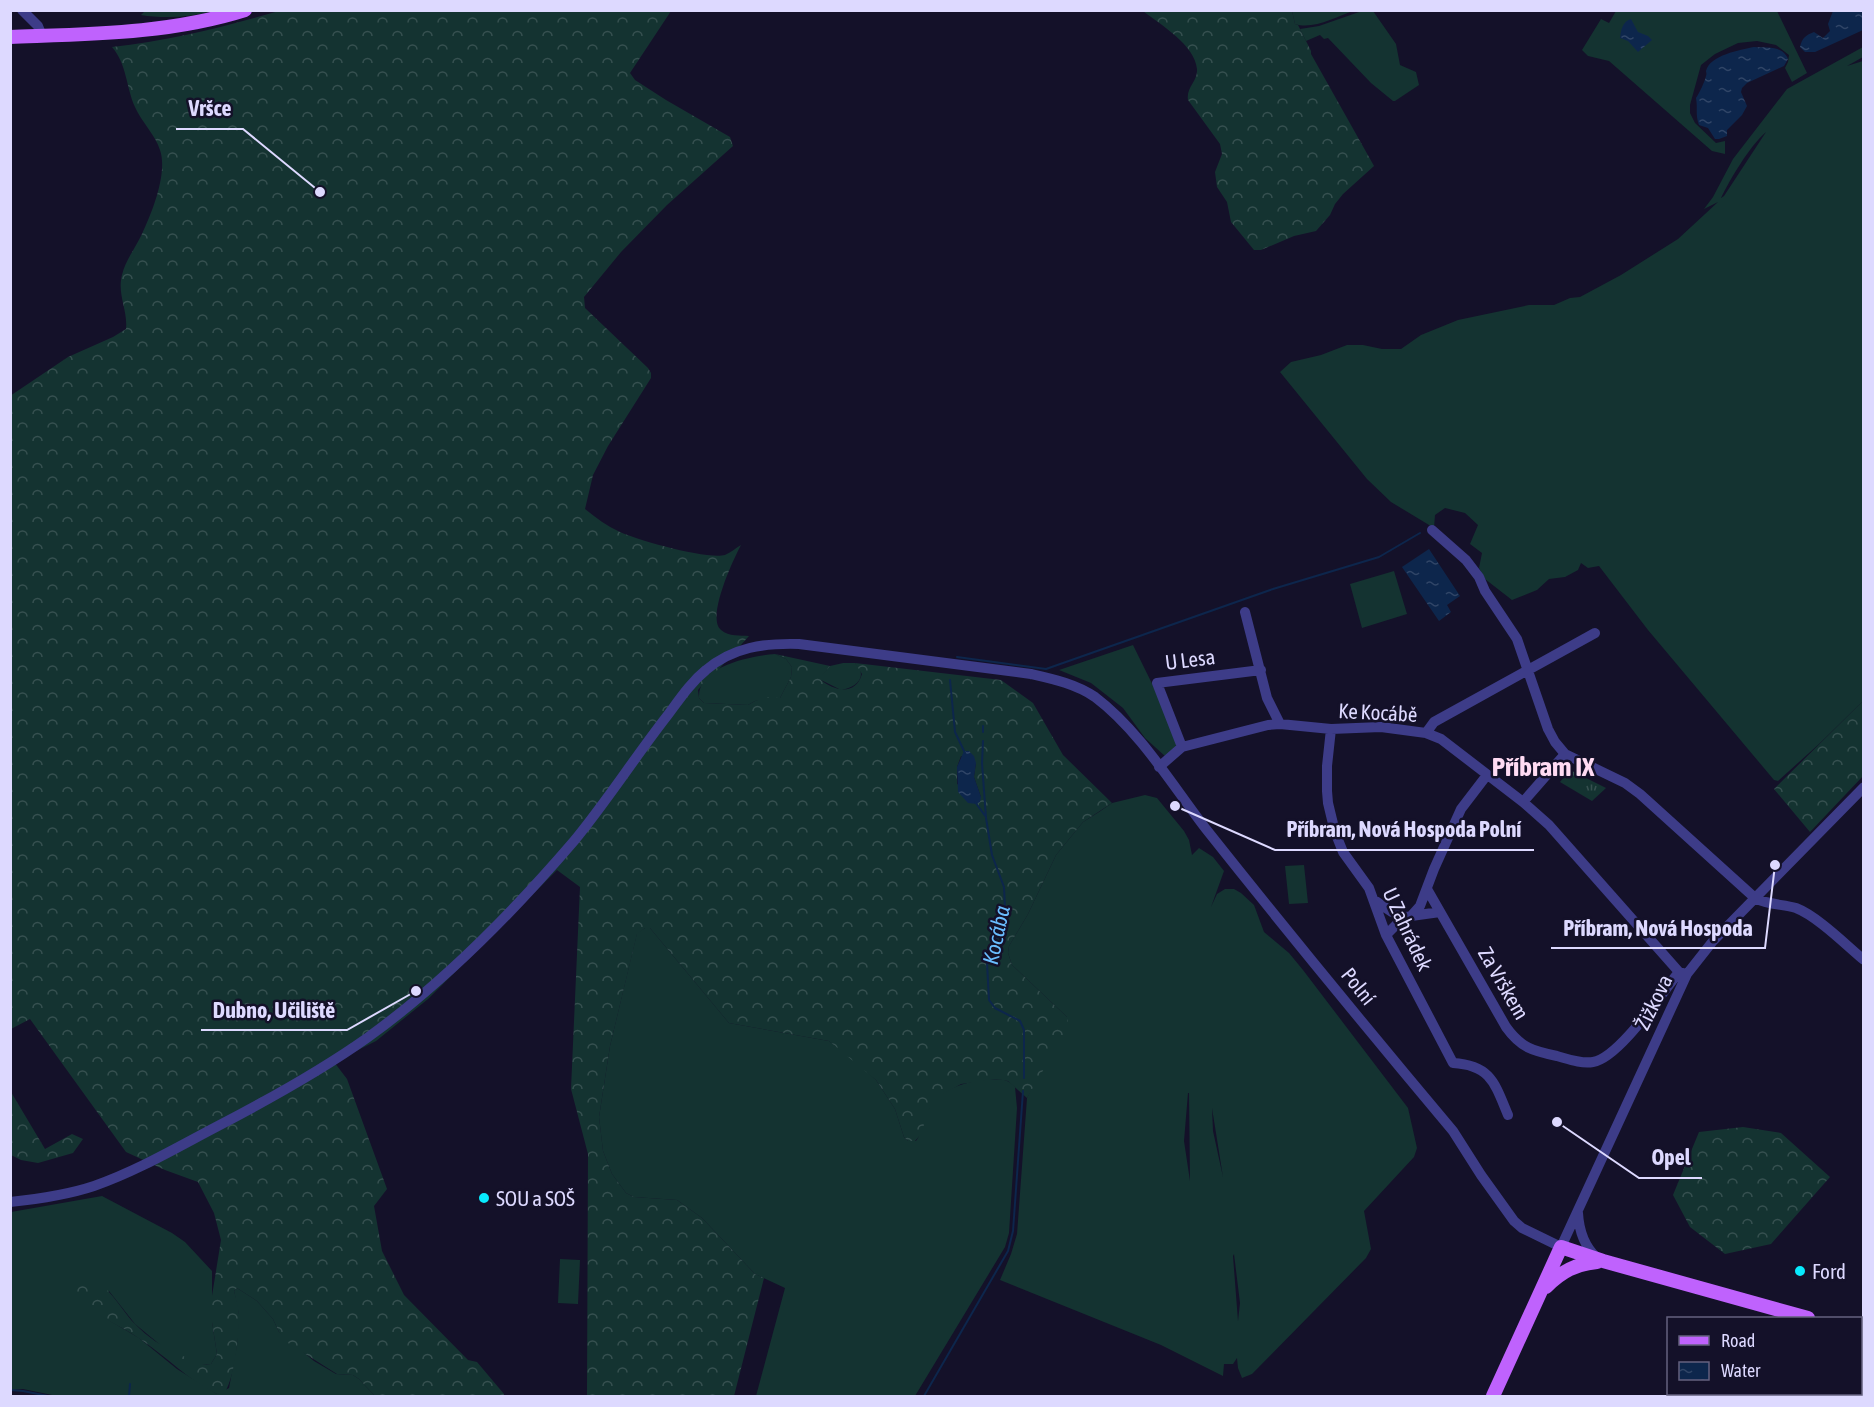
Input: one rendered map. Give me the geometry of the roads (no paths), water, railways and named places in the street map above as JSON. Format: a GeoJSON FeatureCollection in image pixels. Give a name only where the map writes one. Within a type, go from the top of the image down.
{"type":"FeatureCollection","features":[{"type":"Feature","properties":{"kind":"main road"},"geometry":{"type":"LineString","coordinates":[[10,37],[147,31],[188,25],[245,10]]}},
{"type":"Feature","properties":{"kind":"main road"},"geometry":{"type":"LineString","coordinates":[[1493,1396],[1561,1247],[1603,1261],[1804,1317]]}},
{"type":"Feature","properties":{"kind":"main road"},"geometry":{"type":"LineString","coordinates":[[1540,1293],[1564,1271],[1580,1264],[1603,1261]]}},
{"type":"Feature","properties":{"kind":"street"},"geometry":{"type":"LineString","coordinates":[[22,10],[38,26],[42,36]]}},
{"type":"Feature","properties":{"kind":"street"},"geometry":{"type":"LineString","coordinates":[[1432,530],[1466,560],[1517,639],[1548,729],[1565,754],[1625,783],[1640,794],[1755,898],[1765,903],[1799,910],[1829,929],[1863,960]]}},
{"type":"Feature","properties":{"kind":"street"},"geometry":{"type":"LineString","coordinates":[[1245,612],[1267,698],[1280,724]]}},
{"type":"Feature","properties":{"kind":"street"},"geometry":{"type":"LineString","coordinates":[[1426,734],[1434,722],[1595,633]]}},
{"type":"Feature","properties":{"kind":"street","name":"Polní"},"geometry":{"type":"LineString","coordinates":[[10,1202],[65,1194],[94,1186],[139,1168],[288,1089],[368,1037],[423,994],[486,935],[555,863],[591,820],[690,686],[703,672],[718,660],[737,651],[766,644],[799,644],[1031,674],[1064,682],[1093,696],[1116,715],[1135,736],[1206,828],[1452,1131],[1514,1221],[1522,1228],[1561,1247]]}},
{"type":"Feature","properties":{"kind":"street","name":"U Lesa"},"geometry":{"type":"LineString","coordinates":[[1182,747],[1157,683],[1261,670]]}},
{"type":"Feature","properties":{"kind":"street","name":"Ke Kocábě"},"geometry":{"type":"LineString","coordinates":[[1159,767],[1182,747],[1268,725],[1331,729],[1381,727],[1426,734],[1441,739],[1549,825],[1683,973]]}},
{"type":"Feature","properties":{"kind":"street","name":"U Zahrádek"},"geometry":{"type":"LineString","coordinates":[[1331,729],[1327,766],[1328,803],[1343,852],[1369,888],[1386,935],[1453,1063],[1465,1063],[1485,1072],[1496,1086],[1508,1115]]}},
{"type":"Feature","properties":{"kind":"street"},"geometry":{"type":"LineString","coordinates":[[1523,802],[1565,754]]}},
{"type":"Feature","properties":{"kind":"street"},"geometry":{"type":"LineString","coordinates":[[1386,935],[1420,906],[1461,809],[1487,775]]}},
{"type":"Feature","properties":{"kind":"street","name":"Žižkova"},"geometry":{"type":"LineString","coordinates":[[1561,1247],[1683,973],[1863,787]]}},
{"type":"Feature","properties":{"kind":"street","name":"Za Vrškem"},"geometry":{"type":"LineString","coordinates":[[1427,889],[1506,1027],[1523,1046],[1537,1052],[1580,1062],[1593,1062],[1612,1054],[1683,973]]}},
{"type":"Feature","properties":{"kind":"street"},"geometry":{"type":"LineString","coordinates":[[1374,900],[1392,912],[1408,916],[1440,912]]}},
{"type":"Feature","properties":{"kind":"street"},"geometry":{"type":"LineString","coordinates":[[1578,1210],[1581,1235],[1588,1248],[1603,1261]]}},
{"type":"Feature","properties":{"kind":"water"},"geometry":{"type":"Polygon","coordinates":[[[1833,11],[1863,11],[1863,30],[1815,52],[1805,52],[1800,47],[1807,36],[1814,32],[1823,38],[1830,31],[1828,24],[1833,11]]]}},
{"type":"Feature","properties":{"kind":"water"},"geometry":{"type":"Polygon","coordinates":[[[1631,19],[1638,32],[1652,40],[1638,52],[1628,41],[1620,38],[1624,24],[1631,19]]]}},
{"type":"Feature","properties":{"kind":"water"},"geometry":{"type":"Polygon","coordinates":[[[1754,47],[1778,49],[1788,59],[1784,66],[1747,83],[1742,88],[1741,92],[1747,106],[1742,115],[1727,130],[1727,136],[1715,139],[1708,128],[1699,125],[1697,117],[1696,98],[1706,71],[1709,65],[1719,57],[1754,47]]]}},
{"type":"Feature","properties":{"kind":"water"},"geometry":{"type":"Polygon","coordinates":[[[1429,549],[1460,596],[1447,605],[1451,612],[1439,621],[1402,567],[1429,549]]]}},
{"type":"Feature","properties":{"kind":"water"},"geometry":{"type":"Polygon","coordinates":[[[964,751],[969,751],[974,756],[976,763],[974,777],[981,797],[977,804],[968,803],[958,792],[957,767],[964,751]]]}},
{"type":"Feature","properties":{"kind":"waterway"},"geometry":{"type":"LineString","coordinates":[[957,657],[1046,669],[1273,589],[1379,557],[1420,533]]}},
{"type":"Feature","properties":{"kind":"waterway"},"geometry":{"type":"LineString","coordinates":[[950,680],[955,732],[965,753]]}},
{"type":"Feature","properties":{"kind":"waterway","name":"Kocába"},"geometry":{"type":"LineString","coordinates":[[983,726],[983,732]]}},
{"type":"Feature","properties":{"kind":"waterway","name":"Kocába"},"geometry":{"type":"LineString","coordinates":[[983,741],[982,763],[986,818],[992,855],[1004,887],[1005,908],[987,963],[989,1000],[995,1008],[1020,1021],[1024,1030],[1024,1078]]}},
{"type":"Feature","properties":{"kind":"waterway"},"geometry":{"type":"LineString","coordinates":[[975,802],[986,817]]}},
{"type":"Feature","properties":{"kind":"waterway","name":"Kocába"},"geometry":{"type":"LineString","coordinates":[[924,1396],[1008,1251],[1013,1231],[1023,1091]]}},
{"type":"Feature","properties":{"kind":"waterway"},"geometry":{"type":"LineString","coordinates":[[129,1396],[130,1384]]}},
{"type":"Feature","properties":{"kind":"waterway"},"geometry":{"type":"LineString","coordinates":[[10,1390],[48,1396]]}},
{"type":"Feature","properties":{"kind":"place","name":"Vršce"},"geometry":{"type":"Point","coordinates":[320,192]}},
{"type":"Feature","properties":{"kind":"place","name":"Příbram, Nová Hospoda Polní"},"geometry":{"type":"Point","coordinates":[1175,806]}},
{"type":"Feature","properties":{"kind":"place","name":"Příbram, Nová Hospoda"},"geometry":{"type":"Point","coordinates":[1775,865]}},
{"type":"Feature","properties":{"kind":"place","name":"Dubno, Učiliště"},"geometry":{"type":"Point","coordinates":[416,991]}},
{"type":"Feature","properties":{"kind":"place","name":"Opel"},"geometry":{"type":"Point","coordinates":[1557,1122]}},
{"type":"Feature","properties":{"kind":"place","name":"SOU a SOŠ"},"geometry":{"type":"Point","coordinates":[484,1198]}},
{"type":"Feature","properties":{"kind":"place","name":"Ford"},"geometry":{"type":"Point","coordinates":[1800,1271]}},
{"type":"Feature","properties":{"kind":"district","name":"Příbram IX"},"geometry":{"type":"Point","coordinates":[1543,766]}}]}
